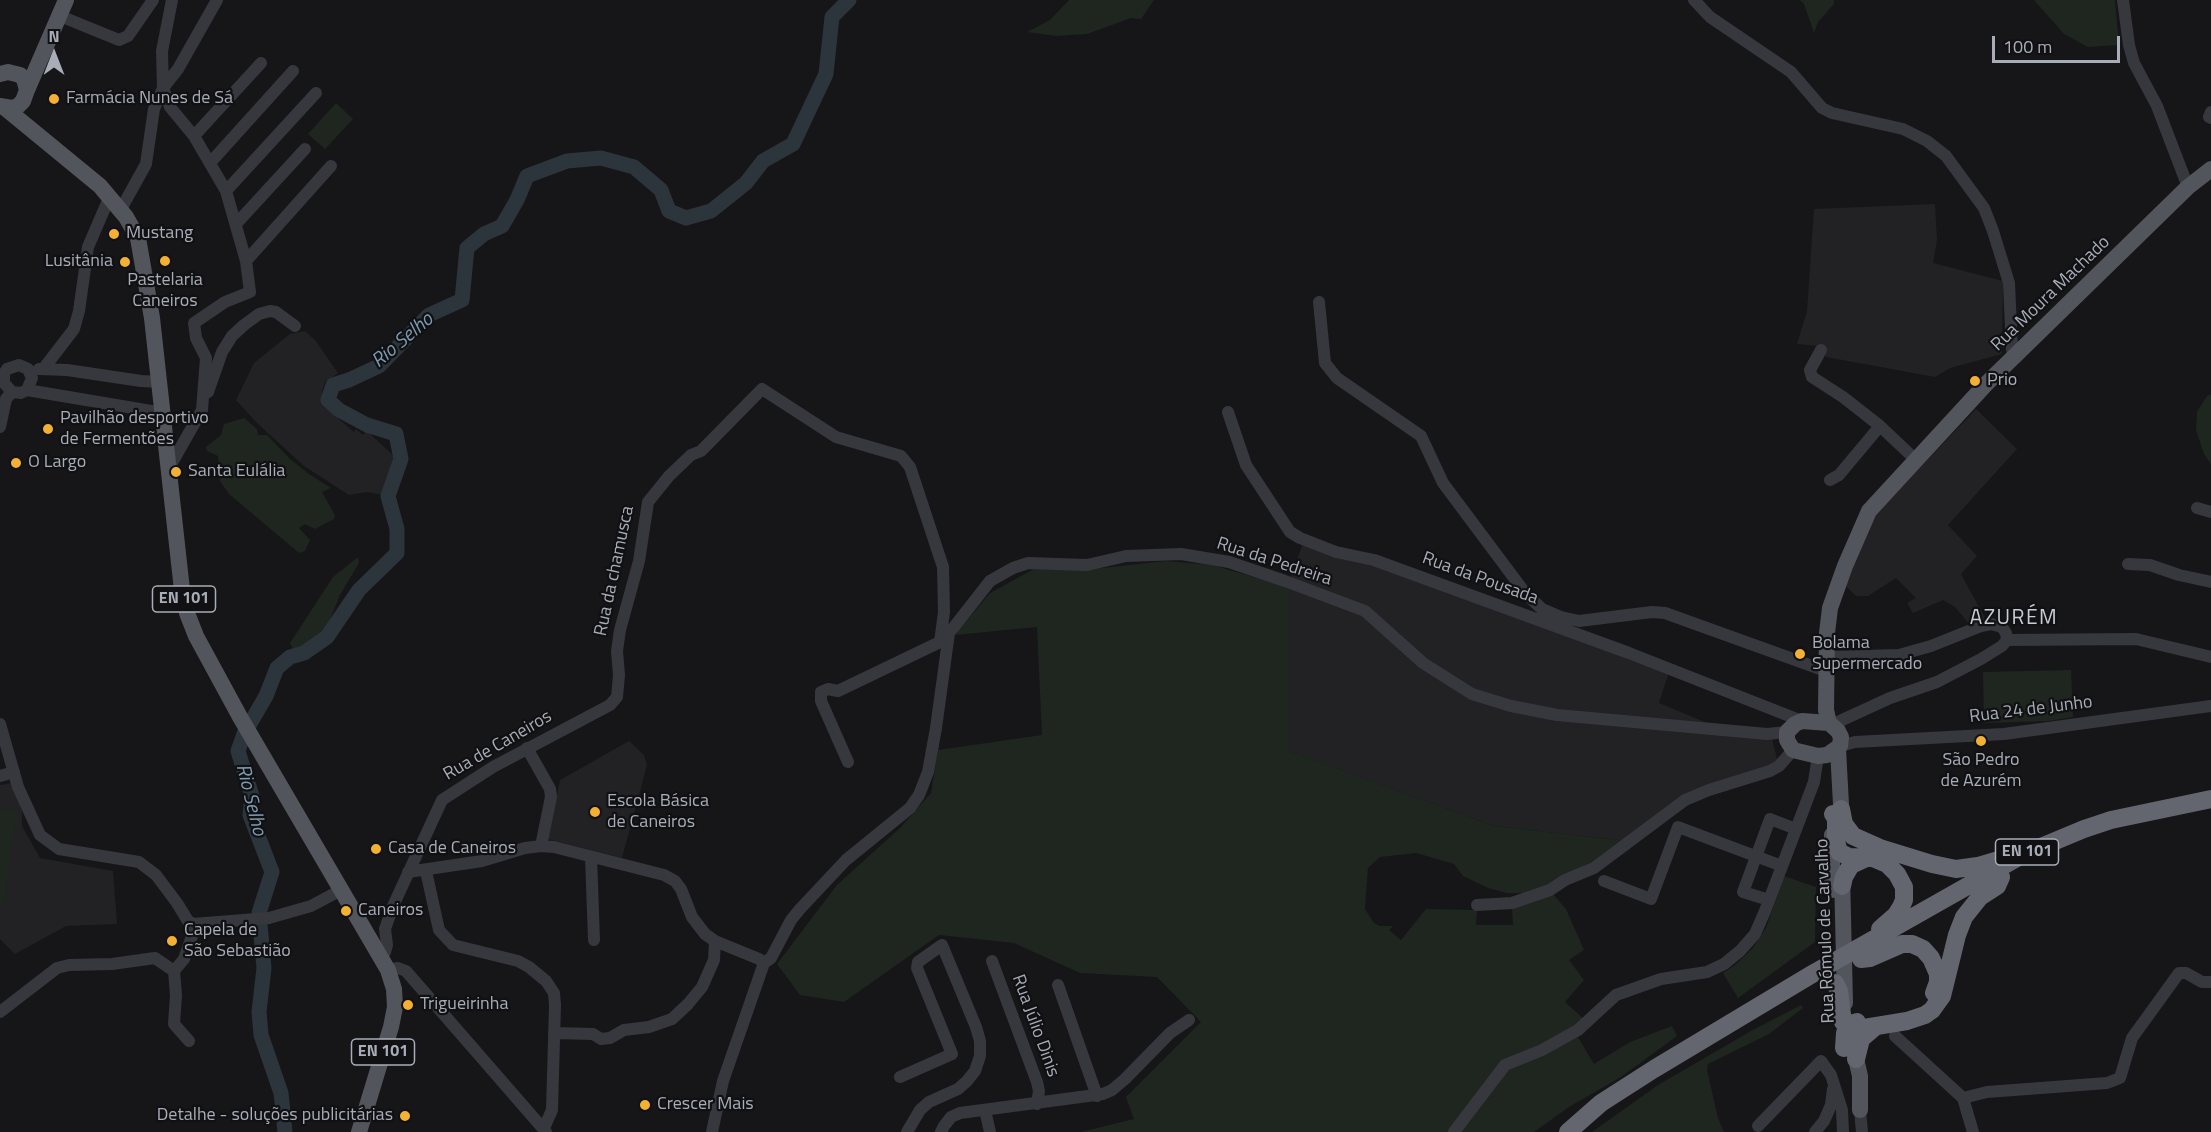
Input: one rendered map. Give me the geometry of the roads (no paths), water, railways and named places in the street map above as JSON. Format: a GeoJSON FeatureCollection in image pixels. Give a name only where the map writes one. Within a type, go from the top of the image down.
{"type":"FeatureCollection","features":[{"type":"Feature","properties":{"kind":"highway","name":"EN 101"},"geometry":{"type":"LineString","coordinates":[[1568,1132],[1601,1103],[1860,953],[2024,854],[2047,843],[2111,820],[2211,799]]}},
{"type":"Feature","properties":{"kind":"highway","name":"EN 101"},"geometry":{"type":"LineString","coordinates":[[1860,953],[2050,851],[2113,828],[2211,808]]}},
{"type":"Feature","properties":{"kind":"highway"},"geometry":{"type":"LineString","coordinates":[[1837,812],[1853,836],[1893,868],[1904,887],[1904,900],[1896,915],[1883,927],[1863,939],[1860,953],[1870,958],[1902,944],[1912,944],[1923,949],[1931,957],[1938,974],[1936,989],[1925,1004],[1856,1030],[1848,1028],[1843,1022],[1839,989]]}},
{"type":"Feature","properties":{"kind":"highway"},"geometry":{"type":"LineString","coordinates":[[1837,812],[1836,859],[1873,853],[1956,869],[1987,864],[2037,842],[2047,843]]}},
{"type":"Feature","properties":{"kind":"highway"},"geometry":{"type":"LineString","coordinates":[[1842,886],[1851,865],[1873,853]]}},
{"type":"Feature","properties":{"kind":"highway"},"geometry":{"type":"LineString","coordinates":[[1839,989],[1856,1012],[1875,1022],[1918,1019],[1932,1010],[1945,988],[1957,935],[1964,917],[1980,897],[1997,886],[2001,877]]}},
{"type":"Feature","properties":{"kind":"highway","name":"EN 101"},"geometry":{"type":"LineString","coordinates":[[1583,1132],[1640,1089],[1815,979]]}},
{"type":"Feature","properties":{"kind":"highway"},"geometry":{"type":"LineString","coordinates":[[1850,1054],[1875,1022]]}},
{"type":"Feature","properties":{"kind":"highway"},"geometry":{"type":"LineString","coordinates":[[1848,1028],[1844,1038],[1850,1054]]}},
{"type":"Feature","properties":{"kind":"main road"},"geometry":{"type":"LineString","coordinates":[[24,87],[40,63],[63,8]]}},
{"type":"Feature","properties":{"kind":"main road"},"geometry":{"type":"LineString","coordinates":[[0,74],[9,72],[24,87],[28,117],[32,128]]}},
{"type":"Feature","properties":{"kind":"main road","name":"EN 101"},"geometry":{"type":"LineString","coordinates":[[2,107],[18,106],[24,87]]}},
{"type":"Feature","properties":{"kind":"main road","name":"EN 101"},"geometry":{"type":"LineString","coordinates":[[2,107],[32,128],[110,196],[121,209],[138,238],[160,382],[182,590],[187,613],[196,636],[240,717],[383,963],[394,989],[395,1007],[359,1132]]}},
{"type":"Feature","properties":{"kind":"main road","name":"Rua Moura Machado"},"geometry":{"type":"LineString","coordinates":[[1834,738],[1826,664],[1830,608],[1860,530],[1875,503],[1917,461],[1987,383],[2188,186],[2211,169]]}},
{"type":"Feature","properties":{"kind":"main road"},"geometry":{"type":"LineString","coordinates":[[1794,729],[1834,738]]}},
{"type":"Feature","properties":{"kind":"main road"},"geometry":{"type":"LineString","coordinates":[[1794,729],[1834,738]]}},
{"type":"Feature","properties":{"kind":"main road"},"geometry":{"type":"LineString","coordinates":[[1834,738],[1837,812]]}},
{"type":"Feature","properties":{"kind":"main road","name":"Rua Rómulo de Carvalho"},"geometry":{"type":"LineString","coordinates":[[1836,859],[1842,886],[1837,1019],[1861,1086],[1860,1110]]}},
{"type":"Feature","properties":{"kind":"main road","name":"Rua Rómulo de Carvalho"},"geometry":{"type":"LineString","coordinates":[[1836,859],[1839,989]]}},
{"type":"Feature","properties":{"kind":"street"},"geometry":{"type":"LineString","coordinates":[[63,8],[119,40],[128,36],[153,0]]}},
{"type":"Feature","properties":{"kind":"street"},"geometry":{"type":"LineString","coordinates":[[172,0],[162,51],[163,88],[170,106],[194,136],[226,192],[246,261],[250,292],[225,302],[194,323],[196,338],[206,358],[202,410]]}},
{"type":"Feature","properties":{"kind":"street"},"geometry":{"type":"LineString","coordinates":[[121,209],[146,164],[154,109],[163,88],[178,69],[217,0]]}},
{"type":"Feature","properties":{"kind":"street"},"geometry":{"type":"LineString","coordinates":[[1694,0],[1710,17],[1791,72],[1822,108],[1832,113],[1903,129],[1927,141],[1946,156],[1984,208],[1993,231],[2009,283],[2012,350],[2016,355]]}},
{"type":"Feature","properties":{"kind":"street"},"geometry":{"type":"LineString","coordinates":[[2123,0],[2129,45],[2134,63],[2157,106],[2188,186]]}},
{"type":"Feature","properties":{"kind":"street"},"geometry":{"type":"LineString","coordinates":[[194,136],[261,63]]}},
{"type":"Feature","properties":{"kind":"street"},"geometry":{"type":"LineString","coordinates":[[210,163],[293,71]]}},
{"type":"Feature","properties":{"kind":"street"},"geometry":{"type":"LineString","coordinates":[[226,192],[316,93]]}},
{"type":"Feature","properties":{"kind":"street"},"geometry":{"type":"LineString","coordinates":[[2211,112],[2208,117],[2211,118]]}},
{"type":"Feature","properties":{"kind":"street"},"geometry":{"type":"LineString","coordinates":[[236,224],[305,148]]}},
{"type":"Feature","properties":{"kind":"street"},"geometry":{"type":"LineString","coordinates":[[246,261],[331,166]]}},
{"type":"Feature","properties":{"kind":"street"},"geometry":{"type":"LineString","coordinates":[[44,368],[74,329],[79,311],[88,247],[110,196]]}},
{"type":"Feature","properties":{"kind":"street"},"geometry":{"type":"LineString","coordinates":[[1319,302],[1324,363],[1337,378],[1421,436],[1443,483],[1526,594],[1542,609],[1578,621],[1652,612],[1665,613],[1826,664],[1899,655],[1992,624],[2002,627],[2006,633],[2007,640],[2002,646],[1981,659],[1937,682],[1890,698],[1840,721],[1755,934],[1725,964],[1707,972],[1661,979],[1616,995],[1578,1030],[1542,1050],[1505,1065],[1454,1132]]}},
{"type":"Feature","properties":{"kind":"street"},"geometry":{"type":"LineString","coordinates":[[169,468],[202,410],[222,352],[232,336],[259,314],[270,310],[295,327]]}},
{"type":"Feature","properties":{"kind":"street"},"geometry":{"type":"LineString","coordinates":[[1821,350],[1810,370],[1812,377],[1843,397],[1880,426],[1917,461]]}},
{"type":"Feature","properties":{"kind":"street"},"geometry":{"type":"LineString","coordinates":[[27,390],[32,378],[24,366],[16,365],[2,374],[4,382],[12,392],[21,393],[27,390],[163,413]]}},
{"type":"Feature","properties":{"kind":"street"},"geometry":{"type":"LineString","coordinates":[[28,369],[44,368],[160,382]]}},
{"type":"Feature","properties":{"kind":"street","name":"Rua da chamusca"},"geometry":{"type":"LineString","coordinates":[[597,711],[610,705],[617,697],[620,675],[617,651],[620,630],[635,578],[648,502],[669,476],[691,455],[701,451],[762,389],[836,437],[901,456],[910,467],[943,567],[944,637]]}},
{"type":"Feature","properties":{"kind":"street"},"geometry":{"type":"LineString","coordinates":[[0,427],[6,399],[12,392]]}},
{"type":"Feature","properties":{"kind":"street","name":"Rua da Pousada"},"geometry":{"type":"LineString","coordinates":[[1228,412],[1246,465],[1290,532],[1300,538],[1336,552],[1374,560],[1629,653],[1794,729]]}},
{"type":"Feature","properties":{"kind":"street"},"geometry":{"type":"LineString","coordinates":[[1830,480],[1839,475],[1880,426]]}},
{"type":"Feature","properties":{"kind":"street"},"geometry":{"type":"LineString","coordinates":[[2197,508],[2211,512]]}},
{"type":"Feature","properties":{"kind":"street","name":"Rua da Pedreira"},"geometry":{"type":"LineString","coordinates":[[848,762],[820,701],[821,692],[828,689],[838,691],[944,637],[990,581],[1013,568],[1028,563],[1087,565],[1126,556],[1181,554],[1229,562],[1285,580],[1365,611],[1423,663],[1472,694],[1511,706],[1557,715],[1767,734],[1794,729]]}},
{"type":"Feature","properties":{"kind":"street"},"geometry":{"type":"LineString","coordinates":[[2128,564],[2150,565],[2179,575],[2211,582]]}},
{"type":"Feature","properties":{"kind":"street"},"geometry":{"type":"LineString","coordinates":[[712,1132],[723,1081],[764,963],[771,958],[791,920],[800,909],[846,860],[910,808],[919,795],[928,772],[936,728],[944,637]]}},
{"type":"Feature","properties":{"kind":"street"},"geometry":{"type":"LineString","coordinates":[[2007,640],[2136,639],[2211,657]]}},
{"type":"Feature","properties":{"kind":"street","name":"Rua 24 de Junho"},"geometry":{"type":"LineString","coordinates":[[1834,738],[2004,734],[2211,706]]}},
{"type":"Feature","properties":{"kind":"street","name":"Rua de Caneiros"},"geometry":{"type":"LineString","coordinates":[[383,963],[387,945],[385,929],[408,872],[442,800],[493,767],[597,711]]}},
{"type":"Feature","properties":{"kind":"street"},"geometry":{"type":"LineString","coordinates":[[0,724],[14,772],[33,823],[44,839],[59,849],[139,862],[156,875],[191,923],[192,936],[184,959],[174,971],[176,995],[174,1024],[189,1041]]}},
{"type":"Feature","properties":{"kind":"street"},"geometry":{"type":"LineString","coordinates":[[1477,905],[1512,903],[1550,890],[1564,880],[1594,868],[1685,800],[1709,789],[1770,771],[1779,766],[1794,729]]}},
{"type":"Feature","properties":{"kind":"street"},"geometry":{"type":"LineString","coordinates":[[527,748],[550,789],[551,797],[541,846]]}},
{"type":"Feature","properties":{"kind":"street"},"geometry":{"type":"LineString","coordinates":[[0,776],[14,772]]}},
{"type":"Feature","properties":{"kind":"street"},"geometry":{"type":"LineString","coordinates":[[1769,900],[1743,892],[1770,819],[1796,829]]}},
{"type":"Feature","properties":{"kind":"street"},"geometry":{"type":"LineString","coordinates":[[1604,881],[1651,899],[1678,828],[1782,866]]}},
{"type":"Feature","properties":{"kind":"street"},"geometry":{"type":"LineString","coordinates":[[408,872],[482,861],[525,848],[541,846],[554,847],[664,875],[675,880],[697,924],[705,934],[715,941],[764,963]]}},
{"type":"Feature","properties":{"kind":"street"},"geometry":{"type":"LineString","coordinates":[[591,857],[594,940]]}},
{"type":"Feature","properties":{"kind":"street"},"geometry":{"type":"LineString","coordinates":[[383,963],[406,971],[545,1130],[552,1110],[554,993],[546,981],[518,961],[453,945],[439,930],[426,871]]}},
{"type":"Feature","properties":{"kind":"street"},"geometry":{"type":"LineString","coordinates":[[191,923],[269,918],[311,906],[341,890]]}},
{"type":"Feature","properties":{"kind":"street"},"geometry":{"type":"LineString","coordinates":[[554,1033],[593,1034],[600,1040],[610,1038],[624,1030],[649,1027],[672,1019],[702,987],[714,960],[715,941]]}},
{"type":"Feature","properties":{"kind":"street"},"geometry":{"type":"LineString","coordinates":[[900,1077],[952,1054],[916,968],[918,963],[942,945],[976,1027],[980,1041],[980,1056],[975,1071],[967,1081],[958,1089],[929,1102],[920,1110],[907,1132]]}},
{"type":"Feature","properties":{"kind":"street"},"geometry":{"type":"LineString","coordinates":[[0,1012],[57,968],[155,958],[174,971]]}},
{"type":"Feature","properties":{"kind":"street","name":"Rua Júlio Dinis"},"geometry":{"type":"LineString","coordinates":[[992,961],[1037,1082],[1039,1091],[1037,1104]]}},
{"type":"Feature","properties":{"kind":"street"},"geometry":{"type":"LineString","coordinates":[[1963,1098],[1987,1092],[2031,1087],[2107,1083],[2120,1078],[2132,1038],[2179,973],[2186,973],[2202,982],[2211,981]]}},
{"type":"Feature","properties":{"kind":"street"},"geometry":{"type":"LineString","coordinates":[[1058,985],[1097,1096]]}},
{"type":"Feature","properties":{"kind":"street"},"geometry":{"type":"LineString","coordinates":[[941,1132],[951,1117],[960,1113],[1097,1096],[1112,1090],[1170,1033],[1189,1020]]}},
{"type":"Feature","properties":{"kind":"street"},"geometry":{"type":"LineString","coordinates":[[1894,1036],[1963,1098],[1973,1132]]}},
{"type":"Feature","properties":{"kind":"street"},"geometry":{"type":"LineString","coordinates":[[1758,1126],[1821,1060],[1831,1075],[1842,1110],[1843,1132]]}},
{"type":"Feature","properties":{"kind":"street"},"geometry":{"type":"LineString","coordinates":[[1815,1132],[1824,1121],[1831,1105],[1834,1085]]}},
{"type":"Feature","properties":{"kind":"street"},"geometry":{"type":"LineString","coordinates":[[985,1110],[990,1132]]}},
{"type":"Feature","properties":{"kind":"street","name":"Rua Rómulo de Carvalho"},"geometry":{"type":"LineString","coordinates":[[1860,1110],[1862,1132]]}},
{"type":"Feature","properties":{"kind":"waterway","name":"Rio Selho"},"geometry":{"type":"LineString","coordinates":[[285,1132],[281,1093],[261,1035],[259,1012],[264,968],[259,913],[272,872],[250,815],[252,796],[238,751],[244,734],[266,696],[277,668],[290,657],[304,653],[327,637],[359,590],[397,553],[397,529],[388,496],[401,459],[396,434],[367,425],[339,410],[328,400],[333,385],[379,366],[429,315],[462,300],[467,248],[484,234],[502,226],[527,176],[567,161],[601,158],[634,167],[661,190],[669,211],[686,218],[711,211],[746,183],[763,161],[793,144],[826,74],[832,17],[849,0]]}},
{"type":"Feature","properties":{"kind":"place","name":"Farmácia Nunes de Sá"},"geometry":{"type":"Point","coordinates":[54,99]}},
{"type":"Feature","properties":{"kind":"place","name":"Mustang"},"geometry":{"type":"Point","coordinates":[114,234]}},
{"type":"Feature","properties":{"kind":"place","name":"Pastelaria Caneiros"},"geometry":{"type":"Point","coordinates":[165,261]}},
{"type":"Feature","properties":{"kind":"place","name":"Lusitânia"},"geometry":{"type":"Point","coordinates":[125,262]}},
{"type":"Feature","properties":{"kind":"place","name":"Prio"},"geometry":{"type":"Point","coordinates":[1975,381]}},
{"type":"Feature","properties":{"kind":"place","name":"Pavilhão desportivo de Fermentões"},"geometry":{"type":"Point","coordinates":[48,429]}},
{"type":"Feature","properties":{"kind":"place","name":"O Largo"},"geometry":{"type":"Point","coordinates":[16,463]}},
{"type":"Feature","properties":{"kind":"place","name":"Santa Eulália"},"geometry":{"type":"Point","coordinates":[176,472]}},
{"type":"Feature","properties":{"kind":"place","name":"Bolama Supermercado"},"geometry":{"type":"Point","coordinates":[1800,654]}},
{"type":"Feature","properties":{"kind":"place","name":"São Pedro de Azurém"},"geometry":{"type":"Point","coordinates":[1981,741]}},
{"type":"Feature","properties":{"kind":"place","name":"Escola Básica de Caneiros"},"geometry":{"type":"Point","coordinates":[595,812]}},
{"type":"Feature","properties":{"kind":"place","name":"Casa de Caneiros"},"geometry":{"type":"Point","coordinates":[376,849]}},
{"type":"Feature","properties":{"kind":"place","name":"Caneiros"},"geometry":{"type":"Point","coordinates":[346,911]}},
{"type":"Feature","properties":{"kind":"place","name":"Capela de São Sebastião"},"geometry":{"type":"Point","coordinates":[172,941]}},
{"type":"Feature","properties":{"kind":"place","name":"Trigueirinha"},"geometry":{"type":"Point","coordinates":[408,1005]}},
{"type":"Feature","properties":{"kind":"place","name":"Crescer Mais"},"geometry":{"type":"Point","coordinates":[645,1105]}},
{"type":"Feature","properties":{"kind":"place","name":"Detalhe - soluções publicitárias"},"geometry":{"type":"Point","coordinates":[405,1116]}},
{"type":"Feature","properties":{"kind":"district","name":"AZURÉM"},"geometry":{"type":"Point","coordinates":[2014,619]}}]}
